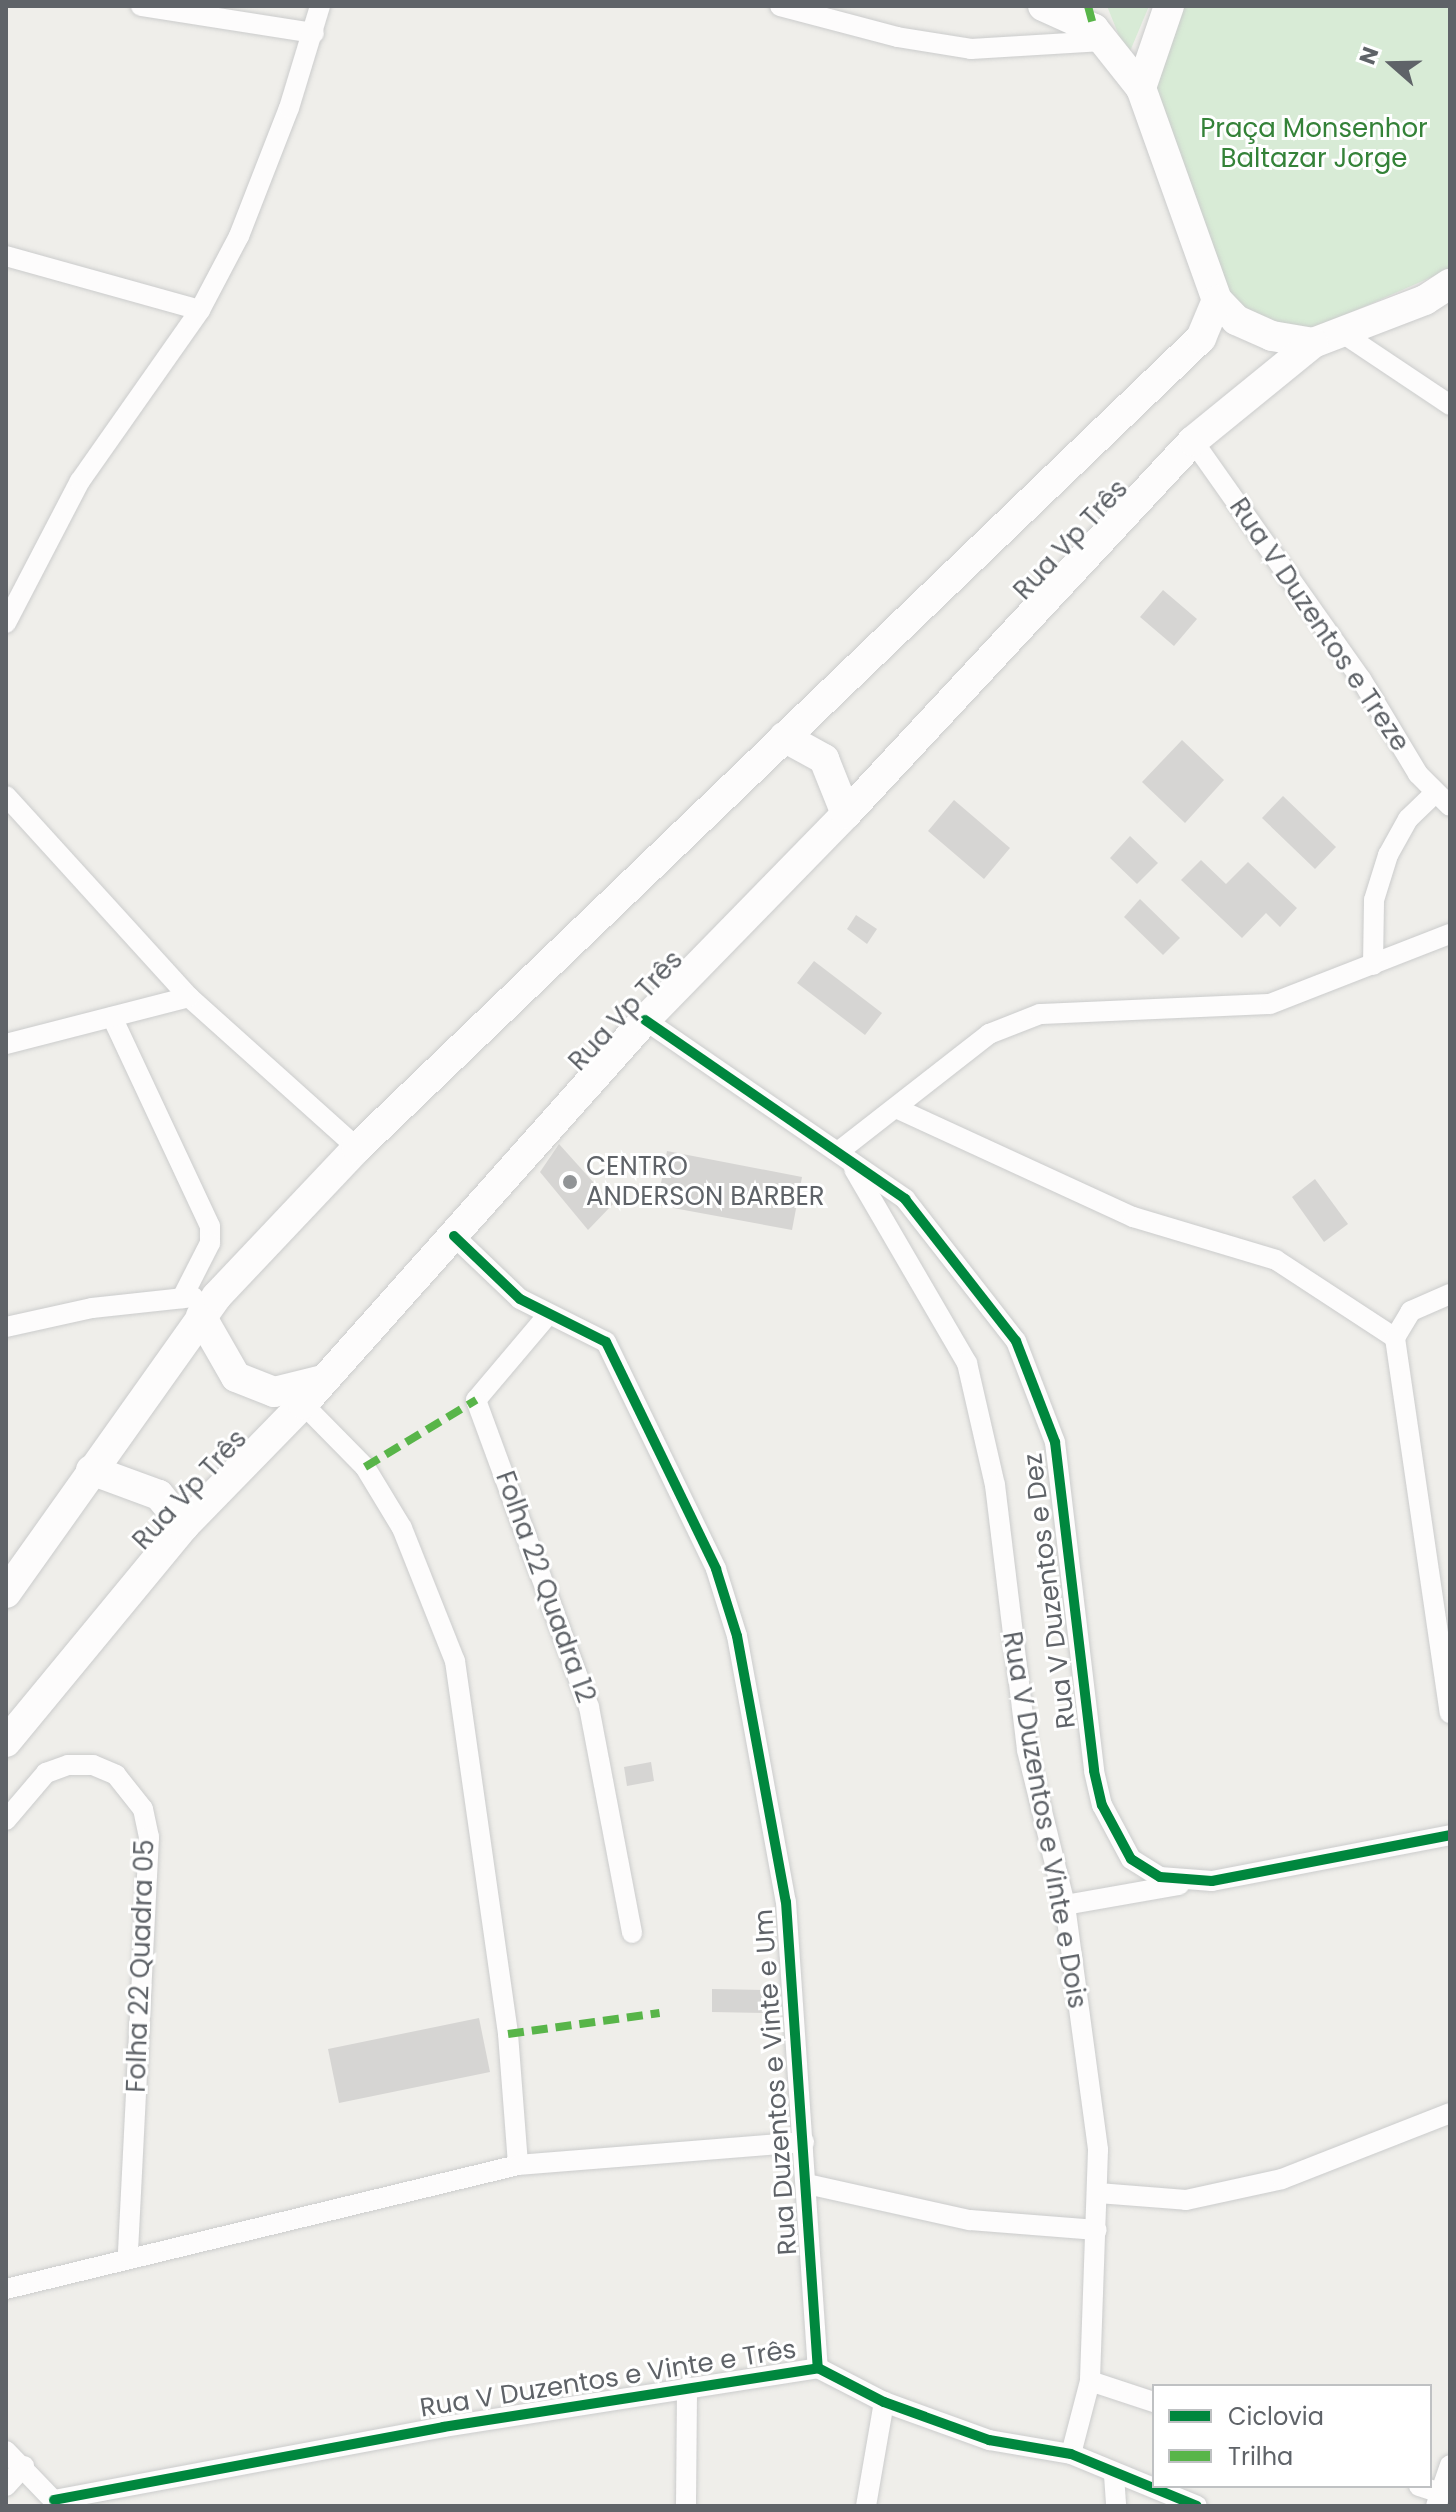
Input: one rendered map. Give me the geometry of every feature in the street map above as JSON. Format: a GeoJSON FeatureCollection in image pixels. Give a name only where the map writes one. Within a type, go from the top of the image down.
{"type":"FeatureCollection","features":[{"type":"Feature","properties":{"kind":"main road"},"geometry":{"type":"LineString","coordinates":[[1043,6],[1094,29],[1141,88],[1217,300],[1236,320],[1272,336],[1313,343],[1344,334],[1450,284]]}},
{"type":"Feature","properties":{"kind":"main road"},"geometry":{"type":"LineString","coordinates":[[1141,88],[1169,6]]}},
{"type":"Feature","properties":{"kind":"main road","name":"Rua Vp Três"},"geometry":{"type":"LineString","coordinates":[[6,1593],[200,1303],[357,1148],[1201,338],[1217,300]]}},
{"type":"Feature","properties":{"kind":"main road","name":"Rua Vp Três"},"geometry":{"type":"LineString","coordinates":[[6,1742],[184,1526],[303,1404],[645,1020],[846,814],[1193,441],[1313,343]]}},
{"type":"Feature","properties":{"kind":"main road"},"geometry":{"type":"LineString","coordinates":[[784,737],[824,759],[846,814]]}},
{"type":"Feature","properties":{"kind":"main road"},"geometry":{"type":"LineString","coordinates":[[200,1303],[236,1377],[274,1392],[323,1380]]}},
{"type":"Feature","properties":{"kind":"main road"},"geometry":{"type":"LineString","coordinates":[[91,1470],[151,1491],[184,1526]]}},
{"type":"Feature","properties":{"kind":"street"},"geometry":{"type":"LineString","coordinates":[[141,6],[314,33]]}},
{"type":"Feature","properties":{"kind":"street"},"geometry":{"type":"LineString","coordinates":[[6,623],[80,481],[200,310],[239,236],[314,33],[320,6]]}},
{"type":"Feature","properties":{"kind":"street"},"geometry":{"type":"LineString","coordinates":[[780,6],[897,37],[971,49],[1103,41]]}},
{"type":"Feature","properties":{"kind":"street"},"geometry":{"type":"LineString","coordinates":[[6,256],[200,310]]}},
{"type":"Feature","properties":{"kind":"street"},"geometry":{"type":"LineString","coordinates":[[1344,334],[1450,405]]}},
{"type":"Feature","properties":{"kind":"street","name":"Rua V Duzentos e Treze"},"geometry":{"type":"LineString","coordinates":[[1193,441],[1442,800]]}},
{"type":"Feature","properties":{"kind":"street"},"geometry":{"type":"LineString","coordinates":[[6,796],[189,997],[357,1148]]}},
{"type":"Feature","properties":{"kind":"street"},"geometry":{"type":"LineString","coordinates":[[1373,965],[1374,900],[1388,855],[1408,819],[1442,800]]}},
{"type":"Feature","properties":{"kind":"street"},"geometry":{"type":"LineString","coordinates":[[838,1152],[898,1109],[989,1034],[1040,1014],[1270,1004],[1450,934]]}},
{"type":"Feature","properties":{"kind":"street"},"geometry":{"type":"LineString","coordinates":[[6,1044],[189,997]]}},
{"type":"Feature","properties":{"kind":"street"},"geometry":{"type":"LineString","coordinates":[[6,1327],[92,1308],[200,1303],[210,1226],[112,1017]]}},
{"type":"Feature","properties":{"kind":"street","name":"Rua V Duzentos e Dez"},"geometry":{"type":"LineString","coordinates":[[645,1020],[838,1152],[854,1169],[905,1199],[952,1252],[1016,1341],[1042,1395],[1068,1522],[1102,1805],[1131,1859],[1187,1883]]}},
{"type":"Feature","properties":{"kind":"street"},"geometry":{"type":"LineString","coordinates":[[898,1109],[1133,1217],[1276,1260],[1395,1338]]}},
{"type":"Feature","properties":{"kind":"street","name":"Rua V Duzentos e Vinte e Dois"},"geometry":{"type":"LineString","coordinates":[[854,1169],[967,1363],[983,1416],[1027,1750],[1065,1905],[1098,2193],[1090,2381],[1071,2454]]}},
{"type":"Feature","properties":{"kind":"street","name":"Rua Duzentos e Vinte e Um"},"geometry":{"type":"LineString","coordinates":[[454,1236],[520,1299],[547,1316],[606,1342],[716,1569],[737,1636],[786,1902],[818,2368]]}},
{"type":"Feature","properties":{"kind":"street"},"geometry":{"type":"LineString","coordinates":[[1450,1294],[1411,1311],[1395,1338],[1450,1713]]}},
{"type":"Feature","properties":{"kind":"street","name":"Folha 22 Quadra 12"},"geometry":{"type":"LineString","coordinates":[[547,1316],[476,1400],[589,1707],[632,1933]]}},
{"type":"Feature","properties":{"kind":"street"},"geometry":{"type":"LineString","coordinates":[[303,1404],[365,1467],[402,1528],[455,1661],[504,2003],[518,2165]]}},
{"type":"Feature","properties":{"kind":"street","name":"Folha 22 Quadra 05"},"geometry":{"type":"LineString","coordinates":[[6,1820],[46,1773],[68,1765],[93,1765],[116,1775],[143,1809],[149,1837],[128,2255]]}},
{"type":"Feature","properties":{"kind":"street"},"geometry":{"type":"LineString","coordinates":[[1065,1905],[1450,1835]]}},
{"type":"Feature","properties":{"kind":"street"},"geometry":{"type":"LineString","coordinates":[[1098,2193],[1161,2202],[1282,2179],[1450,2113]]}},
{"type":"Feature","properties":{"kind":"street","name":"Rua Duzentos e Vinte e Um"},"geometry":{"type":"LineString","coordinates":[[6,2289],[128,2255],[518,2165],[804,2142]]}},
{"type":"Feature","properties":{"kind":"street","name":"Rua Duzentos e Vinte e Um"},"geometry":{"type":"LineString","coordinates":[[807,2184],[970,2220],[1097,2230]]}},
{"type":"Feature","properties":{"kind":"street","name":"Rua V Duzentos e Vinte e Três"},"geometry":{"type":"LineString","coordinates":[[56,2503],[687,2387],[818,2368],[884,2402],[1008,2446],[1071,2454],[1114,2475],[1197,2506]]}},
{"type":"Feature","properties":{"kind":"street"},"geometry":{"type":"LineString","coordinates":[[1090,2381],[1152,2401]]}},
{"type":"Feature","properties":{"kind":"street"},"geometry":{"type":"LineString","coordinates":[[686,2506],[687,2387]]}},
{"type":"Feature","properties":{"kind":"street"},"geometry":{"type":"LineString","coordinates":[[866,2506],[884,2402]]}},
{"type":"Feature","properties":{"kind":"street"},"geometry":{"type":"LineString","coordinates":[[6,2451],[24,2466],[56,2503]]}},
{"type":"Feature","properties":{"kind":"street"},"geometry":{"type":"LineString","coordinates":[[1438,2499],[1450,2465]]}},
{"type":"Feature","properties":{"kind":"street"},"geometry":{"type":"LineString","coordinates":[[6,2486],[24,2466]]}},
{"type":"Feature","properties":{"kind":"street"},"geometry":{"type":"LineString","coordinates":[[1114,2475],[1116,2506]]}},
{"type":"Feature","properties":{"kind":"green space"},"geometry":{"type":"Polygon","coordinates":[[[1107,6],[1149,6],[1128,56],[1124,48],[1107,6]]]}},
{"type":"Feature","properties":{"kind":"green space","name":"Praça Monsenhor Baltazar Jorge"},"geometry":{"type":"Polygon","coordinates":[[[1186,6],[1450,6],[1450,269],[1295,337],[1232,304],[1154,91],[1171,23],[1186,6]]]}},
{"type":"Feature","properties":{"kind":"building"},"geometry":{"type":"Polygon","coordinates":[[[1163,590],[1197,619],[1174,646],[1140,617],[1163,590]]]}},
{"type":"Feature","properties":{"kind":"building"},"geometry":{"type":"Polygon","coordinates":[[[1182,740],[1224,780],[1185,823],[1142,782],[1182,740]]]}},
{"type":"Feature","properties":{"kind":"building"},"geometry":{"type":"Polygon","coordinates":[[[1283,796],[1336,847],[1315,869],[1262,818],[1283,796]]]}},
{"type":"Feature","properties":{"kind":"building"},"geometry":{"type":"Polygon","coordinates":[[[954,800],[1010,848],[984,879],[928,831],[954,800]]]}},
{"type":"Feature","properties":{"kind":"building"},"geometry":{"type":"Polygon","coordinates":[[[1130,836],[1158,863],[1137,884],[1110,858],[1130,836]]]}},
{"type":"Feature","properties":{"kind":"building"},"geometry":{"type":"Polygon","coordinates":[[[1201,860],[1226,884],[1248,862],[1297,908],[1280,927],[1266,913],[1242,938],[1181,880],[1201,860]]]}},
{"type":"Feature","properties":{"kind":"building"},"geometry":{"type":"Polygon","coordinates":[[[1140,899],[1180,938],[1163,955],[1124,917],[1140,899]]]}},
{"type":"Feature","properties":{"kind":"building"},"geometry":{"type":"Polygon","coordinates":[[[856,915],[877,929],[867,944],[847,929],[856,915]]]}},
{"type":"Feature","properties":{"kind":"building"},"geometry":{"type":"Polygon","coordinates":[[[814,961],[882,1013],[865,1035],[797,983],[814,961]]]}},
{"type":"Feature","properties":{"kind":"building"},"geometry":{"type":"Polygon","coordinates":[[[559,1144],[613,1204],[588,1230],[540,1172],[559,1144]]]}},
{"type":"Feature","properties":{"kind":"building"},"geometry":{"type":"Polygon","coordinates":[[[667,1151],[802,1177],[792,1230],[657,1205],[667,1151]]]}},
{"type":"Feature","properties":{"kind":"building"},"geometry":{"type":"Polygon","coordinates":[[[1315,1179],[1348,1224],[1324,1242],[1292,1197],[1315,1179]]]}},
{"type":"Feature","properties":{"kind":"building"},"geometry":{"type":"Polygon","coordinates":[[[651,1762],[654,1781],[627,1786],[624,1767],[651,1762]]]}},
{"type":"Feature","properties":{"kind":"building"},"geometry":{"type":"Polygon","coordinates":[[[712,1989],[770,1990],[770,2013],[712,2012],[712,1989]]]}},
{"type":"Feature","properties":{"kind":"building"},"geometry":{"type":"Polygon","coordinates":[[[479,2018],[490,2072],[339,2103],[328,2049],[479,2018]]]}},
{"type":"Feature","properties":{"kind":"marked path"},"geometry":{"type":"LineString","coordinates":[[1088,6],[1094,29]]}},
{"type":"Feature","properties":{"kind":"marked path"},"geometry":{"type":"LineString","coordinates":[[365,1467],[476,1400]]}},
{"type":"Feature","properties":{"kind":"marked path"},"geometry":{"type":"LineString","coordinates":[[508,2034],[660,2013]]}},
{"type":"Feature","properties":{"kind":"cycle path"},"geometry":{"type":"LineString","coordinates":[[645,1020],[905,1199],[1016,1341],[1055,1442],[1094,1771],[1102,1805],[1131,1859],[1160,1877],[1212,1881],[1450,1835]]}},
{"type":"Feature","properties":{"kind":"cycle path"},"geometry":{"type":"LineString","coordinates":[[454,1236],[520,1299],[606,1342],[716,1569],[737,1636],[786,1902],[818,2368]]}},
{"type":"Feature","properties":{"kind":"cycle path"},"geometry":{"type":"LineString","coordinates":[[54,2500],[443,2427],[818,2368],[884,2402],[989,2440],[1071,2454],[1152,2487]]}},
{"type":"Feature","properties":{"kind":"cycle path"},"geometry":{"type":"LineString","coordinates":[[1153,2488],[1197,2506]]}},
{"type":"Feature","properties":{"kind":"place","name":"CENTRO ANDERSON BARBER"},"geometry":{"type":"Point","coordinates":[570,1182]}}]}
